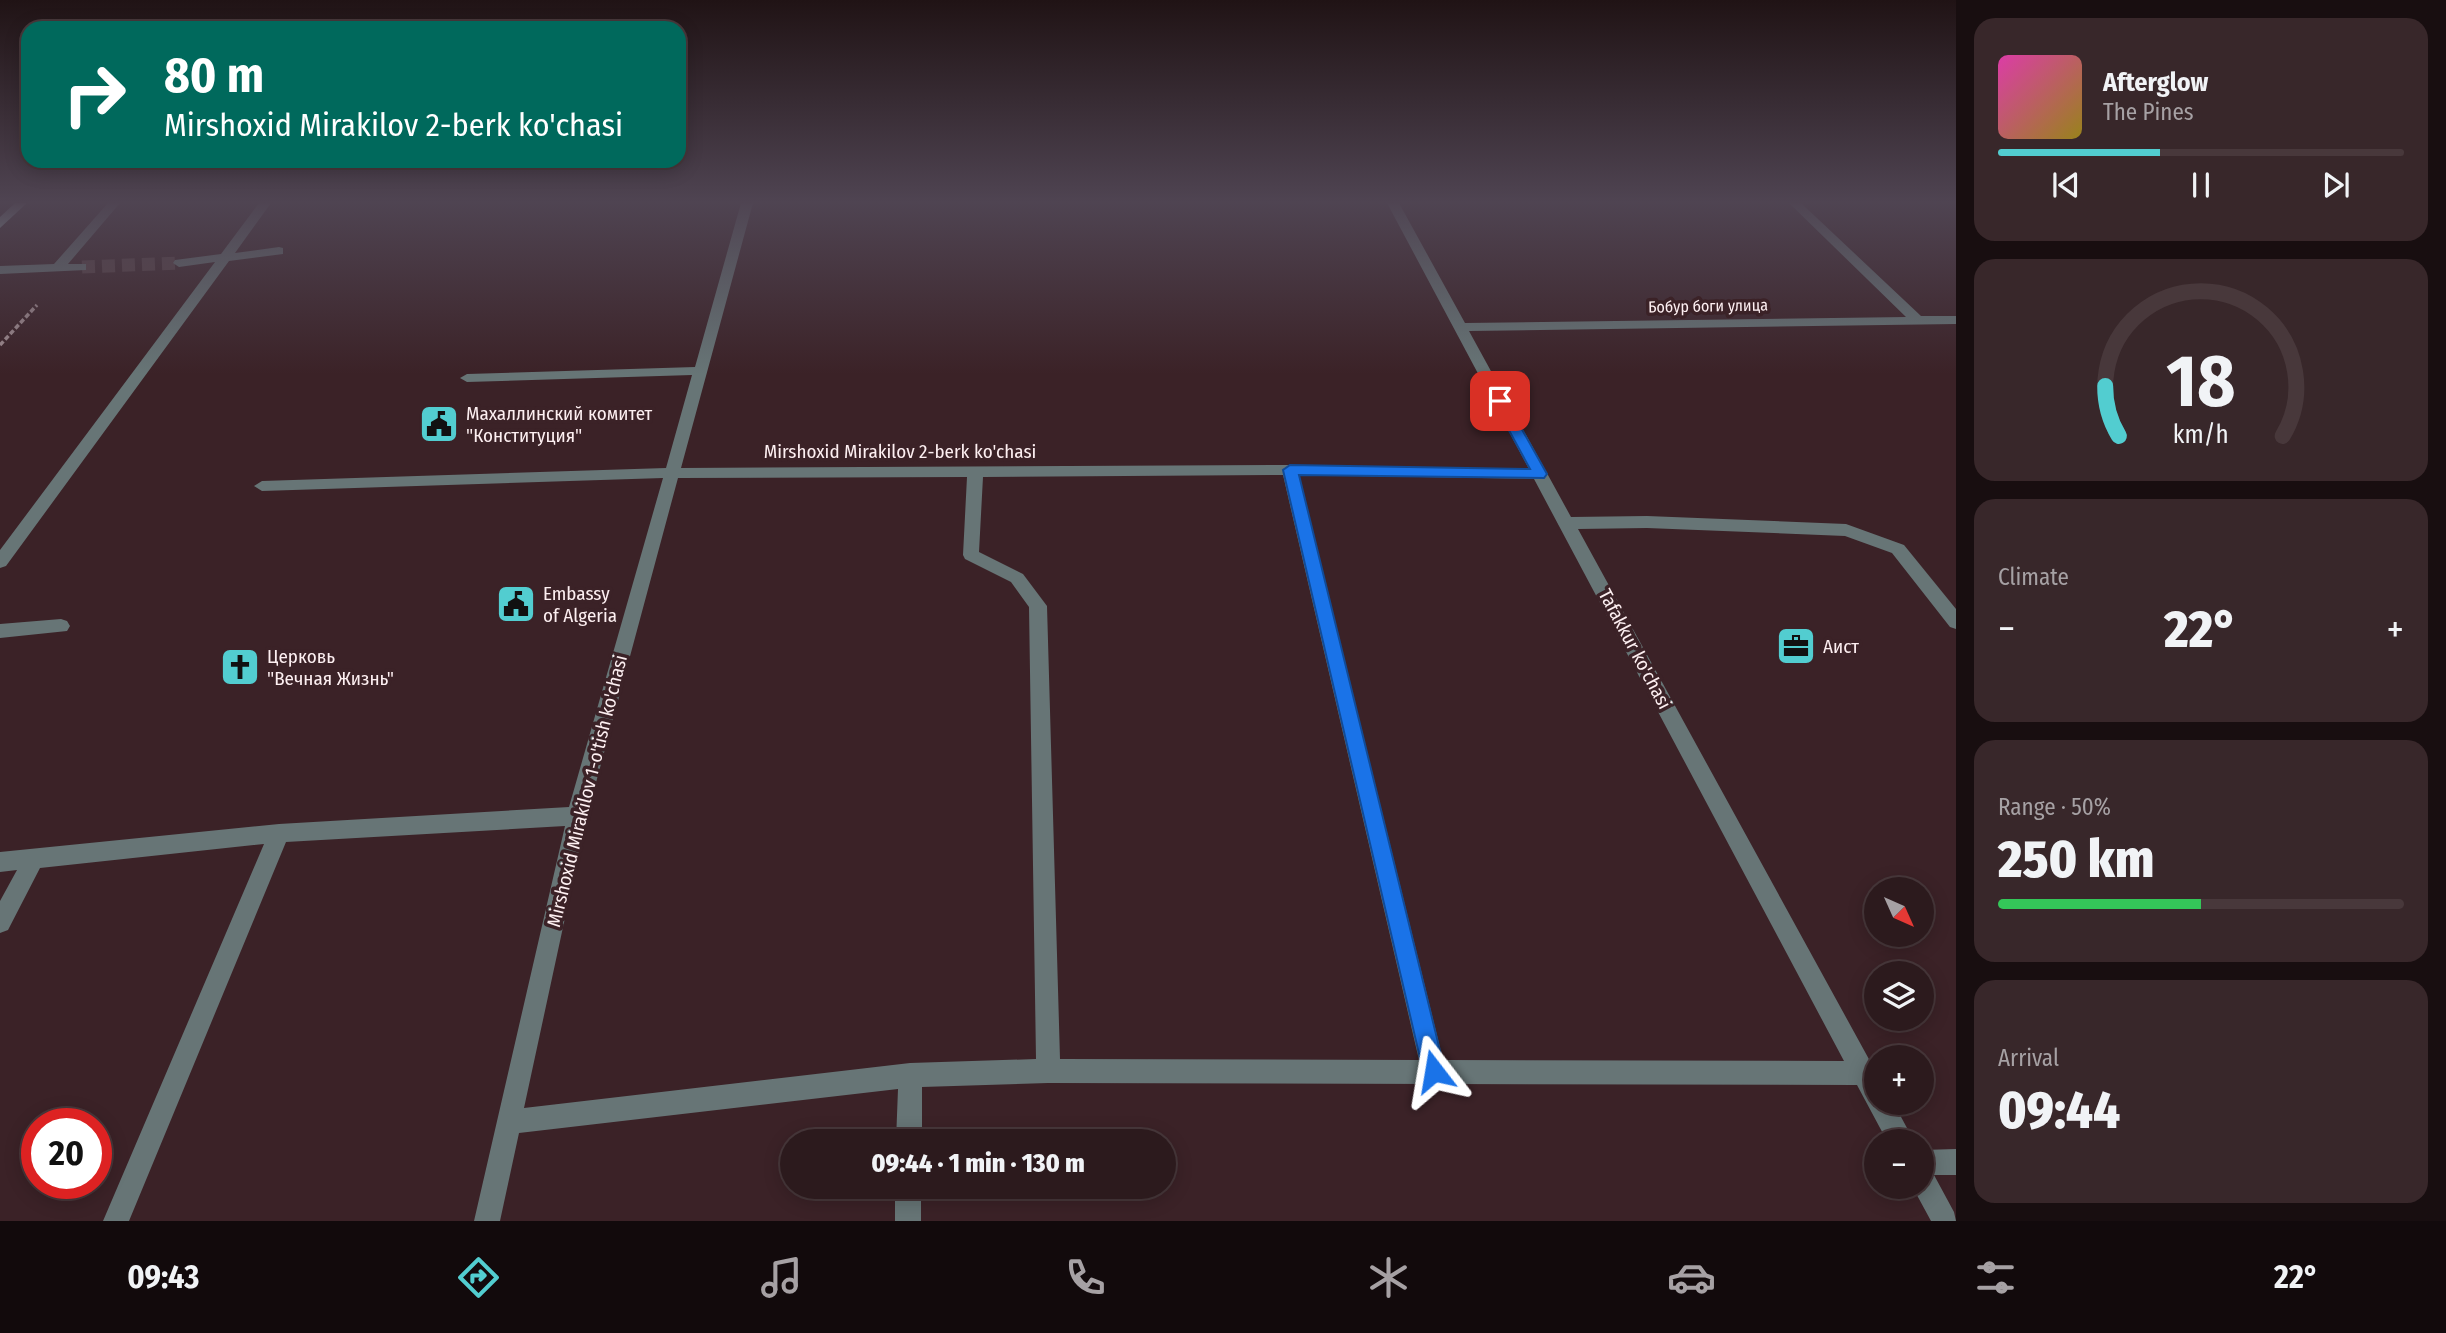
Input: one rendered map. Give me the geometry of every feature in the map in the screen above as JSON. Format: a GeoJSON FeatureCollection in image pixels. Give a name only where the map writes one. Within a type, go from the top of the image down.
{"type":"FeatureCollection","features":[{"type":"Feature","properties":{"kind":"street"},"geometry":{"type":"LineString","coordinates":[[58,267],[64,260]]}},
{"type":"Feature","properties":{"kind":"street"},"geometry":{"type":"LineString","coordinates":[[179,263],[207,260]]}},
{"type":"Feature","properties":{"kind":"street"},"geometry":{"type":"LineString","coordinates":[[0,562],[224,260]]}},
{"type":"Feature","properties":{"kind":"street","name":"Mirshoxid Mirakilov 1-o'tish ko'chasi"},"geometry":{"type":"LineString","coordinates":[[487,1221],[577,816],[731,260]]}},
{"type":"Feature","properties":{"kind":"street","name":"Tafakkur ko'chasi"},"geometry":{"type":"LineString","coordinates":[[1424,260],[1863,1073]]}},
{"type":"Feature","properties":{"kind":"street"},"geometry":{"type":"LineString","coordinates":[[1854,260],[1918,321]]}},
{"type":"Feature","properties":{"kind":"street"},"geometry":{"type":"LineString","coordinates":[[0,270],[82,267]]}},
{"type":"Feature","properties":{"kind":"street","name":"Бобур боги улица"},"geometry":{"type":"LineString","coordinates":[[1460,327],[1956,320]]}},
{"type":"Feature","properties":{"kind":"street"},"geometry":{"type":"LineString","coordinates":[[467,378],[699,371]]}},
{"type":"Feature","properties":{"kind":"street"},"geometry":{"type":"LineString","coordinates":[[1290,470],[1434,1071]]}},
{"type":"Feature","properties":{"kind":"street","name":"Mirshoxid Mirakilov 2-berk ko'chasi"},"geometry":{"type":"LineString","coordinates":[[262,486],[671,473],[1290,470],[1539,474]]}},
{"type":"Feature","properties":{"kind":"street"},"geometry":{"type":"LineString","coordinates":[[975,473],[971,555],[1017,578],[1038,606],[1048,1071]]}},
{"type":"Feature","properties":{"kind":"street"},"geometry":{"type":"LineString","coordinates":[[1566,523],[1647,522],[1846,530],[1898,549],[1956,622]]}},
{"type":"Feature","properties":{"kind":"street"},"geometry":{"type":"LineString","coordinates":[[0,631],[61,626]]}},
{"type":"Feature","properties":{"kind":"street"},"geometry":{"type":"LineString","coordinates":[[0,862],[279,833],[577,816]]}},
{"type":"Feature","properties":{"kind":"street"},"geometry":{"type":"LineString","coordinates":[[116,1221],[279,833]]}},
{"type":"Feature","properties":{"kind":"street"},"geometry":{"type":"LineString","coordinates":[[0,923],[34,859]]}},
{"type":"Feature","properties":{"kind":"street"},"geometry":{"type":"LineString","coordinates":[[509,1122],[910,1075],[1048,1071],[1863,1073]]}},
{"type":"Feature","properties":{"kind":"street"},"geometry":{"type":"LineString","coordinates":[[909,1129],[910,1075]]}},
{"type":"Feature","properties":{"kind":"street"},"geometry":{"type":"LineString","coordinates":[[1934,1162],[1956,1162]]}},
{"type":"Feature","properties":{"kind":"street"},"geometry":{"type":"LineString","coordinates":[[908,1199],[908,1221]]}},
{"type":"Feature","properties":{"kind":"street"},"geometry":{"type":"LineString","coordinates":[[1933,1199],[1945,1221]]}},
{"type":"Feature","properties":{"kind":"tunnel"},"geometry":{"type":"LineString","coordinates":[[82,267],[179,263]]}},
{"type":"Feature","properties":{"kind":"place","name":"Махаллинский комитет \"Конституция\""},"geometry":{"type":"Point","coordinates":[439,424]}},
{"type":"Feature","properties":{"kind":"place","name":"Embassy of Algeria"},"geometry":{"type":"Point","coordinates":[516,604]}},
{"type":"Feature","properties":{"kind":"place","name":"Аист"},"geometry":{"type":"Point","coordinates":[1796,646]}},
{"type":"Feature","properties":{"kind":"place","name":"Церковь \"Вечная Жизнь\""},"geometry":{"type":"Point","coordinates":[240,667]}},
{"type":"Feature","properties":{"kind":"route"},"geometry":{"type":"LineString","coordinates":[[1434,1071],[1290,470],[1539,474],[1500,401]]}}]}
